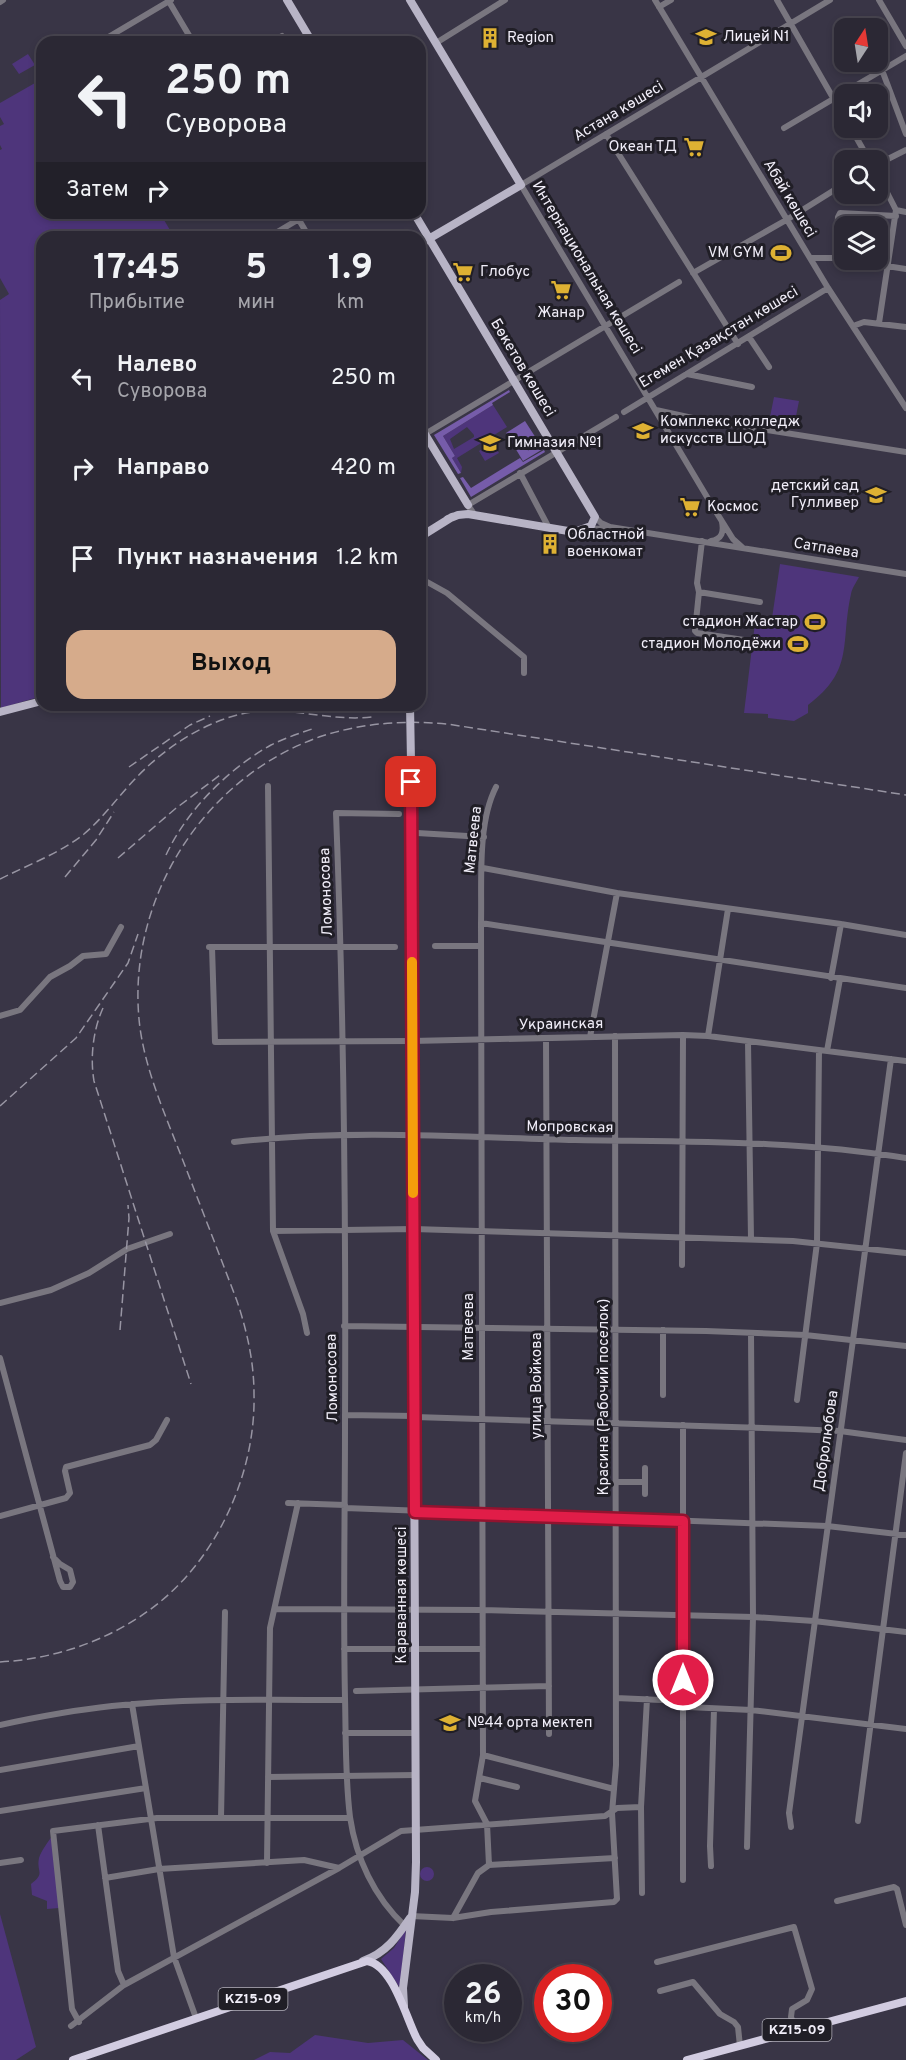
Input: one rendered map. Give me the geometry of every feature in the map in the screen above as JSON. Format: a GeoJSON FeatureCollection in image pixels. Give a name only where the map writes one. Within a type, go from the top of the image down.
{"type":"FeatureCollection","features":[{"type":"Feature","properties":{"kind":"highway"},"geometry":{"type":"LineString","coordinates":[[362,1962],[373,1962],[382,1969],[423,2048],[436,2060]]}},
{"type":"Feature","properties":{"kind":"highway","name":"KZ15-09"},"geometry":{"type":"LineString","coordinates":[[73,2060],[362,1962]]}},
{"type":"Feature","properties":{"kind":"highway","name":"KZ15-09"},"geometry":{"type":"LineString","coordinates":[[687,2060],[906,2001]]}},
{"type":"Feature","properties":{"kind":"main road"},"geometry":{"type":"LineString","coordinates":[[287,0],[308,36]]}},
{"type":"Feature","properties":{"kind":"main road","name":"Интернациональная көшесі"},"geometry":{"type":"LineString","coordinates":[[410,0],[520,185]]}},
{"type":"Feature","properties":{"kind":"main road","name":"Астана көшесі"},"geometry":{"type":"LineString","coordinates":[[426,241],[520,185]]}},
{"type":"Feature","properties":{"kind":"main road","name":"Бөкетов көшесі"},"geometry":{"type":"LineString","coordinates":[[426,234],[595,517]]}},
{"type":"Feature","properties":{"kind":"main road"},"geometry":{"type":"LineString","coordinates":[[426,442],[468,505]]}},
{"type":"Feature","properties":{"kind":"main road"},"geometry":{"type":"LineString","coordinates":[[426,532],[468,505]]}},
{"type":"Feature","properties":{"kind":"main road"},"geometry":{"type":"LineString","coordinates":[[426,531],[468,505]]}},
{"type":"Feature","properties":{"kind":"main road"},"geometry":{"type":"LineString","coordinates":[[448,519],[462,514],[474,514],[549,529],[579,532],[591,526],[595,517]]}},
{"type":"Feature","properties":{"kind":"main road"},"geometry":{"type":"LineString","coordinates":[[0,712],[36,703]]}},
{"type":"Feature","properties":{"kind":"main road","name":"Караванная көшесі"},"geometry":{"type":"LineString","coordinates":[[406,2016],[403,1988],[415,1892],[416,1829],[410,711]]}},
{"type":"Feature","properties":{"kind":"main road"},"geometry":{"type":"LineString","coordinates":[[362,1962],[384,1951],[411,1916]]}},
{"type":"Feature","properties":{"kind":"street"},"geometry":{"type":"LineString","coordinates":[[110,36],[169,0],[190,36]]}},
{"type":"Feature","properties":{"kind":"street"},"geometry":{"type":"LineString","coordinates":[[436,43],[505,0]]}},
{"type":"Feature","properties":{"kind":"street","name":"Абай көшесі"},"geometry":{"type":"LineString","coordinates":[[655,0],[828,288],[906,408]]}},
{"type":"Feature","properties":{"kind":"street"},"geometry":{"type":"LineString","coordinates":[[659,7],[671,0]]}},
{"type":"Feature","properties":{"kind":"street"},"geometry":{"type":"LineString","coordinates":[[777,0],[834,98],[784,128]]}},
{"type":"Feature","properties":{"kind":"street","name":"Астана көшесі"},"geometry":{"type":"LineString","coordinates":[[520,185],[830,0]]}},
{"type":"Feature","properties":{"kind":"street"},"geometry":{"type":"LineString","coordinates":[[879,0],[906,46]]}},
{"type":"Feature","properties":{"kind":"street"},"geometry":{"type":"LineString","coordinates":[[888,66],[906,56]]}},
{"type":"Feature","properties":{"kind":"street"},"geometry":{"type":"LineString","coordinates":[[858,84],[879,72]]}},
{"type":"Feature","properties":{"kind":"street"},"geometry":{"type":"LineString","coordinates":[[883,72],[906,134]]}},
{"type":"Feature","properties":{"kind":"street"},"geometry":{"type":"LineString","coordinates":[[606,134],[738,344]]}},
{"type":"Feature","properties":{"kind":"street"},"geometry":{"type":"LineString","coordinates":[[888,159],[906,150]]}},
{"type":"Feature","properties":{"kind":"street","name":"Интернациональная көшесі"},"geometry":{"type":"LineString","coordinates":[[520,185],[720,518],[733,538],[743,548]]}},
{"type":"Feature","properties":{"kind":"street"},"geometry":{"type":"LineString","coordinates":[[693,273],[834,190]]}},
{"type":"Feature","properties":{"kind":"street"},"geometry":{"type":"LineString","coordinates":[[888,196],[896,213],[888,266],[906,269]]}},
{"type":"Feature","properties":{"kind":"street"},"geometry":{"type":"LineString","coordinates":[[838,216],[840,213],[906,212]]}},
{"type":"Feature","properties":{"kind":"street"},"geometry":{"type":"LineString","coordinates":[[277,231],[293,219]]}},
{"type":"Feature","properties":{"kind":"street"},"geometry":{"type":"LineString","coordinates":[[810,258],[834,258]]}},
{"type":"Feature","properties":{"kind":"street"},"geometry":{"type":"LineString","coordinates":[[879,323],[887,270]]}},
{"type":"Feature","properties":{"kind":"street"},"geometry":{"type":"LineString","coordinates":[[426,434],[679,282]]}},
{"type":"Feature","properties":{"kind":"street","name":"Егемен Қазақстан көшесі"},"geometry":{"type":"LineString","coordinates":[[624,412],[828,288]]}},
{"type":"Feature","properties":{"kind":"street"},"geometry":{"type":"LineString","coordinates":[[853,326],[863,322],[906,327]]}},
{"type":"Feature","properties":{"kind":"street"},"geometry":{"type":"LineString","coordinates":[[749,337],[769,367]]}},
{"type":"Feature","properties":{"kind":"street"},"geometry":{"type":"LineString","coordinates":[[687,374],[752,387]]}},
{"type":"Feature","properties":{"kind":"street"},"geometry":{"type":"LineString","coordinates":[[656,410],[906,452]]}},
{"type":"Feature","properties":{"kind":"street"},"geometry":{"type":"LineString","coordinates":[[665,426],[665,417],[672,414]]}},
{"type":"Feature","properties":{"kind":"street"},"geometry":{"type":"LineString","coordinates":[[474,514],[468,505],[616,417]]}},
{"type":"Feature","properties":{"kind":"street"},"geometry":{"type":"LineString","coordinates":[[520,473],[549,529]]}},
{"type":"Feature","properties":{"kind":"street"},"geometry":{"type":"LineString","coordinates":[[474,514],[473,506],[477,500]]}},
{"type":"Feature","properties":{"kind":"street"},"geometry":{"type":"LineString","coordinates":[[595,517],[603,524],[614,527]]}},
{"type":"Feature","properties":{"kind":"street"},"geometry":{"type":"LineString","coordinates":[[720,518],[723,528],[721,536],[716,540],[704,542],[697,583],[699,592],[694,627],[696,633],[744,640]]}},
{"type":"Feature","properties":{"kind":"street"},"geometry":{"type":"LineString","coordinates":[[579,532],[614,527]]}},
{"type":"Feature","properties":{"kind":"street","name":"Сатпаева"},"geometry":{"type":"LineString","coordinates":[[614,527],[906,574]]}},
{"type":"Feature","properties":{"kind":"street"},"geometry":{"type":"LineString","coordinates":[[426,581],[447,593],[524,657],[524,673]]}},
{"type":"Feature","properties":{"kind":"street"},"geometry":{"type":"LineString","coordinates":[[699,592],[760,602]]}},
{"type":"Feature","properties":{"kind":"street"},"geometry":{"type":"LineString","coordinates":[[268,786],[273,1231],[303,1314],[307,1333]]}},
{"type":"Feature","properties":{"kind":"street","name":"Матвеева"},"geometry":{"type":"LineString","coordinates":[[489,1865],[487,1824],[476,1801],[483,1755],[481,923],[484,837],[489,805],[496,787]]}},
{"type":"Feature","properties":{"kind":"street","name":"Ломоносова"},"geometry":{"type":"LineString","coordinates":[[399,814],[336,813],[344,1136],[343,1609],[346,1776],[350,1818],[359,1856],[384,1904],[405,1926]]}},
{"type":"Feature","properties":{"kind":"street"},"geometry":{"type":"LineString","coordinates":[[417,833],[484,837]]}},
{"type":"Feature","properties":{"kind":"street"},"geometry":{"type":"LineString","coordinates":[[483,868],[617,893],[906,935]]}},
{"type":"Feature","properties":{"kind":"street"},"geometry":{"type":"LineString","coordinates":[[590,1037],[617,893]]}},
{"type":"Feature","properties":{"kind":"street"},"geometry":{"type":"LineString","coordinates":[[708,1036],[728,909]]}},
{"type":"Feature","properties":{"kind":"street"},"geometry":{"type":"LineString","coordinates":[[481,923],[906,988]]}},
{"type":"Feature","properties":{"kind":"street"},"geometry":{"type":"LineString","coordinates":[[831,978],[841,924]]}},
{"type":"Feature","properties":{"kind":"street"},"geometry":{"type":"LineString","coordinates":[[0,1016],[20,1010],[50,977],[83,956],[106,954],[121,927]]}},
{"type":"Feature","properties":{"kind":"street"},"geometry":{"type":"LineString","coordinates":[[435,946],[481,946]]}},
{"type":"Feature","properties":{"kind":"street","name":"Украинская"},"geometry":{"type":"LineString","coordinates":[[270,947],[210,947],[215,1042],[412,1041],[683,1035],[708,1036],[906,1061]]}},
{"type":"Feature","properties":{"kind":"street"},"geometry":{"type":"LineString","coordinates":[[270,947],[395,947]]}},
{"type":"Feature","properties":{"kind":"street"},"geometry":{"type":"LineString","coordinates":[[827,1051],[840,979]]}},
{"type":"Feature","properties":{"kind":"street"},"geometry":{"type":"LineString","coordinates":[[682,1265],[683,1035]]}},
{"type":"Feature","properties":{"kind":"street","name":"Красина (Рабочий поселок)"},"geometry":{"type":"LineString","coordinates":[[453,1918],[491,1912],[617,1901],[612,1813],[616,1765],[615,1036]]}},
{"type":"Feature","properties":{"kind":"street","name":"улица Войкова"},"geometry":{"type":"LineString","coordinates":[[546,1038],[549,1233],[549,1734]]}},
{"type":"Feature","properties":{"kind":"street"},"geometry":{"type":"LineString","coordinates":[[748,1042],[751,1239]]}},
{"type":"Feature","properties":{"kind":"street"},"geometry":{"type":"LineString","coordinates":[[797,1400],[817,1243],[819,1050]]}},
{"type":"Feature","properties":{"kind":"street","name":"Добролюбова"},"geometry":{"type":"LineString","coordinates":[[791,1827],[789,1813],[814,1621],[891,1059]]}},
{"type":"Feature","properties":{"kind":"street","name":"Мопровская"},"geometry":{"type":"LineString","coordinates":[[234,1142],[273,1137],[413,1136],[750,1143],[818,1147],[906,1158]]}},
{"type":"Feature","properties":{"kind":"street"},"geometry":{"type":"LineString","coordinates":[[273,1231],[414,1229],[751,1239],[817,1243],[906,1253]]}},
{"type":"Feature","properties":{"kind":"street"},"geometry":{"type":"LineString","coordinates":[[0,1303],[51,1290],[89,1272],[127,1249],[171,1234]]}},
{"type":"Feature","properties":{"kind":"street"},"geometry":{"type":"LineString","coordinates":[[344,1326],[481,1326],[751,1333],[805,1335],[906,1346]]}},
{"type":"Feature","properties":{"kind":"street"},"geometry":{"type":"LineString","coordinates":[[663,1330],[663,1395]]}},
{"type":"Feature","properties":{"kind":"street"},"geometry":{"type":"LineString","coordinates":[[747,1847],[753,1617],[751,1333]]}},
{"type":"Feature","properties":{"kind":"street"},"geometry":{"type":"LineString","coordinates":[[0,1358],[53,1557],[62,1586],[70,1587],[73,1582],[70,1570],[53,1557]]}},
{"type":"Feature","properties":{"kind":"street"},"geometry":{"type":"LineString","coordinates":[[345,1415],[840,1431],[906,1440]]}},
{"type":"Feature","properties":{"kind":"street"},"geometry":{"type":"LineString","coordinates":[[0,1516],[66,1498],[69,1495],[66,1467],[150,1445],[156,1440],[167,1420]]}},
{"type":"Feature","properties":{"kind":"street"},"geometry":{"type":"LineString","coordinates":[[683,1425],[683,1880]]}},
{"type":"Feature","properties":{"kind":"street"},"geometry":{"type":"LineString","coordinates":[[858,1821],[906,1453]]}},
{"type":"Feature","properties":{"kind":"street"},"geometry":{"type":"LineString","coordinates":[[645,1468],[645,1494]]}},
{"type":"Feature","properties":{"kind":"street"},"geometry":{"type":"LineString","coordinates":[[616,1482],[645,1482]]}},
{"type":"Feature","properties":{"kind":"street"},"geometry":{"type":"LineString","coordinates":[[288,1503],[415,1512],[827,1527],[906,1535]]}},
{"type":"Feature","properties":{"kind":"street"},"geometry":{"type":"LineString","coordinates":[[267,1863],[270,1628],[298,1503]]}},
{"type":"Feature","properties":{"kind":"street"},"geometry":{"type":"LineString","coordinates":[[275,1609],[482,1610],[753,1617],[814,1621],[906,1632]]}},
{"type":"Feature","properties":{"kind":"street"},"geometry":{"type":"LineString","coordinates":[[221,1818],[225,1612]]}},
{"type":"Feature","properties":{"kind":"street"},"geometry":{"type":"LineString","coordinates":[[344,1649],[483,1649]]}},
{"type":"Feature","properties":{"kind":"street"},"geometry":{"type":"LineString","coordinates":[[356,1691],[549,1686]]}},
{"type":"Feature","properties":{"kind":"street"},"geometry":{"type":"LineString","coordinates":[[616,1698],[683,1701],[688,1707],[751,1710],[906,1729]]}},
{"type":"Feature","properties":{"kind":"street"},"geometry":{"type":"LineString","coordinates":[[642,1893],[640,1807],[647,1699]]}},
{"type":"Feature","properties":{"kind":"street"},"geometry":{"type":"LineString","coordinates":[[0,1725],[132,1704],[345,1700]]}},
{"type":"Feature","properties":{"kind":"street"},"geometry":{"type":"LineString","coordinates":[[132,1704],[174,1957],[196,2018]]}},
{"type":"Feature","properties":{"kind":"street"},"geometry":{"type":"LineString","coordinates":[[711,1866],[714,1709]]}},
{"type":"Feature","properties":{"kind":"street"},"geometry":{"type":"LineString","coordinates":[[345,1733],[416,1733]]}},
{"type":"Feature","properties":{"kind":"street"},"geometry":{"type":"LineString","coordinates":[[0,1770],[139,1746]]}},
{"type":"Feature","properties":{"kind":"street"},"geometry":{"type":"LineString","coordinates":[[483,1755],[614,1790]]}},
{"type":"Feature","properties":{"kind":"street"},"geometry":{"type":"LineString","coordinates":[[268,1777],[416,1774]]}},
{"type":"Feature","properties":{"kind":"street"},"geometry":{"type":"LineString","coordinates":[[480,1778],[517,1787]]}},
{"type":"Feature","properties":{"kind":"street"},"geometry":{"type":"LineString","coordinates":[[0,1811],[146,1788]]}},
{"type":"Feature","properties":{"kind":"street"},"geometry":{"type":"LineString","coordinates":[[71,2026],[124,1985],[339,1868],[400,1832],[605,1816],[617,1808],[640,1807]]}},
{"type":"Feature","properties":{"kind":"street"},"geometry":{"type":"LineString","coordinates":[[79,2022],[72,2009],[53,1831],[151,1818],[350,1818]]}},
{"type":"Feature","properties":{"kind":"street"},"geometry":{"type":"LineString","coordinates":[[98,1825],[118,1971],[124,1985]]}},
{"type":"Feature","properties":{"kind":"street"},"geometry":{"type":"LineString","coordinates":[[411,1916],[453,1918],[478,1873],[489,1865],[615,1858]]}},
{"type":"Feature","properties":{"kind":"street"},"geometry":{"type":"LineString","coordinates":[[0,1863],[21,1860]]}},
{"type":"Feature","properties":{"kind":"street"},"geometry":{"type":"LineString","coordinates":[[105,1878],[159,1869],[307,1860],[339,1868]]}},
{"type":"Feature","properties":{"kind":"street"},"geometry":{"type":"LineString","coordinates":[[837,1901],[894,1887],[897,1889],[906,1925]]}},
{"type":"Feature","properties":{"kind":"street"},"geometry":{"type":"LineString","coordinates":[[657,1962],[794,1927],[812,1989],[807,2000],[792,2009],[791,2017],[796,2031]]}},
{"type":"Feature","properties":{"kind":"street"},"geometry":{"type":"LineString","coordinates":[[660,1991],[693,1982],[720,2014],[738,2027],[740,2046]]}},
{"type":"Feature","properties":{"kind":"shaded area"},"geometry":{"type":"Polygon","coordinates":[[[28,54],[35,65],[19,74],[12,64],[28,54]]]}},
{"type":"Feature","properties":{"kind":"shaded area"},"geometry":{"type":"Polygon","coordinates":[[[36,82],[36,219],[164,219],[170,231],[36,231],[36,698],[1,708],[0,300],[9,294],[0,278],[0,150],[2,149],[0,126],[4,124],[0,117],[0,103],[36,82]]]}},
{"type":"Feature","properties":{"kind":"shaded area"},"geometry":{"type":"Polygon","coordinates":[[[509,390],[510,392],[492,403],[493,405],[443,436],[455,456],[452,458],[461,473],[458,474],[434,435],[509,390]]]}},
{"type":"Feature","properties":{"kind":"shaded area"},"geometry":{"type":"Polygon","coordinates":[[[774,397],[799,401],[794,426],[769,422],[774,397]]]}},
{"type":"Feature","properties":{"kind":"shaded area"},"geometry":{"type":"Polygon","coordinates":[[[493,405],[507,427],[457,458],[462,467],[461,473],[452,458],[455,456],[443,436],[493,405]],[[467,427],[450,439],[454,449],[474,437],[467,427]]]}},
{"type":"Feature","properties":{"kind":"shaded area"},"geometry":{"type":"Polygon","coordinates":[[[525,421],[543,449],[523,461],[506,433],[525,421]]]}},
{"type":"Feature","properties":{"kind":"shaded area"},"geometry":{"type":"Polygon","coordinates":[[[493,443],[499,453],[485,461],[479,451],[493,443]]]}},
{"type":"Feature","properties":{"kind":"shaded area"},"geometry":{"type":"Polygon","coordinates":[[[544,450],[545,452],[471,497],[460,478],[463,477],[471,488],[520,458],[523,462],[544,450]]]}},
{"type":"Feature","properties":{"kind":"shaded area","name":"стадион Молодёжи"},"geometry":{"type":"Polygon","coordinates":[[[780,564],[859,577],[851,594],[843,655],[839,667],[833,680],[808,705],[808,713],[794,721],[768,718],[768,714],[744,713],[755,623],[771,625],[780,564]]]}},
{"type":"Feature","properties":{"kind":"shaded area"},"geometry":{"type":"Polygon","coordinates":[[[52,1836],[59,1908],[47,1909],[47,1901],[32,1895],[31,1884],[39,1875],[39,1858],[52,1836]]]}},
{"type":"Feature","properties":{"kind":"shaded area"},"geometry":{"type":"Polygon","coordinates":[[[427,1867],[432,1869],[434,1874],[432,1879],[427,1881],[422,1879],[420,1874],[422,1869],[427,1867]]]}},
{"type":"Feature","properties":{"kind":"shaded area"},"geometry":{"type":"Polygon","coordinates":[[[0,1914],[36,2047],[16,2060],[0,2060],[0,1914]]]}},
{"type":"Feature","properties":{"kind":"shaded area"},"geometry":{"type":"Polygon","coordinates":[[[406,1929],[400,1988],[381,1959],[394,1948],[406,1929]]]}},
{"type":"Feature","properties":{"kind":"shaded area"},"geometry":{"type":"Polygon","coordinates":[[[315,2035],[368,2043],[403,2040],[428,2060],[254,2060],[270,2052],[290,2053],[315,2035]]]}},
{"type":"Feature","properties":{"kind":"railway"},"geometry":{"type":"LineString","coordinates":[[0,879],[75,841],[104,815],[134,780],[157,758],[211,724],[258,711],[355,718],[372,717]]}},
{"type":"Feature","properties":{"kind":"railway"},"geometry":{"type":"LineString","coordinates":[[129,767],[190,725],[210,716]]}},
{"type":"Feature","properties":{"kind":"railway"},"geometry":{"type":"LineString","coordinates":[[0,1662],[59,1653],[96,1640],[131,1622],[172,1592],[212,1543],[239,1486],[248,1455],[253,1425],[254,1394],[253,1370],[247,1335],[237,1301],[151,1076],[140,1028],[138,981],[145,935],[159,891],[180,850],[207,813],[241,781],[279,755],[322,736],[368,725],[415,722],[447,724],[906,795]]}},
{"type":"Feature","properties":{"kind":"railway"},"geometry":{"type":"LineString","coordinates":[[166,855],[185,822],[224,778],[271,745],[315,728]]}},
{"type":"Feature","properties":{"kind":"railway"},"geometry":{"type":"LineString","coordinates":[[118,858],[175,809],[220,775]]}},
{"type":"Feature","properties":{"kind":"railway"},"geometry":{"type":"LineString","coordinates":[[65,877],[96,840],[114,812]]}},
{"type":"Feature","properties":{"kind":"railway"},"geometry":{"type":"LineString","coordinates":[[0,1106],[76,1038],[128,963],[138,934]]}},
{"type":"Feature","properties":{"kind":"railway"},"geometry":{"type":"LineString","coordinates":[[103,1008],[93,1044],[94,1081],[191,1384]]}},
{"type":"Feature","properties":{"kind":"railway"},"geometry":{"type":"LineString","coordinates":[[120,1330],[129,1218],[128,1205]]}},
{"type":"Feature","properties":{"kind":"slow traffic"},"geometry":{"type":"LineString","coordinates":[[412,962],[413,1193]]}},
{"type":"Feature","properties":{"kind":"place","name":"Лицей N1"},"geometry":{"type":"Point","coordinates":[706,37]}},
{"type":"Feature","properties":{"kind":"place","name":"Region"},"geometry":{"type":"Point","coordinates":[490,38]}},
{"type":"Feature","properties":{"kind":"place","name":"Океан ТД"},"geometry":{"type":"Point","coordinates":[694,147]}},
{"type":"Feature","properties":{"kind":"place","name":"VM GYM"},"geometry":{"type":"Point","coordinates":[781,253]}},
{"type":"Feature","properties":{"kind":"place","name":"Глобус"},"geometry":{"type":"Point","coordinates":[463,272]}},
{"type":"Feature","properties":{"kind":"place","name":"Жанар"},"geometry":{"type":"Point","coordinates":[561,290]}},
{"type":"Feature","properties":{"kind":"place","name":"Комплекс колледж искусств ШОД"},"geometry":{"type":"Point","coordinates":[643,431]}},
{"type":"Feature","properties":{"kind":"place","name":"Гимназия №1"},"geometry":{"type":"Point","coordinates":[490,443]}},
{"type":"Feature","properties":{"kind":"place","name":"детский сад Гулливер"},"geometry":{"type":"Point","coordinates":[876,495]}},
{"type":"Feature","properties":{"kind":"place","name":"Космос"},"geometry":{"type":"Point","coordinates":[690,507]}},
{"type":"Feature","properties":{"kind":"place","name":"Областной военкомат"},"geometry":{"type":"Point","coordinates":[550,544]}},
{"type":"Feature","properties":{"kind":"place","name":"стадион Жастар"},"geometry":{"type":"Point","coordinates":[815,622]}},
{"type":"Feature","properties":{"kind":"place","name":"стадион Молодёжи"},"geometry":{"type":"Point","coordinates":[798,644]}},
{"type":"Feature","properties":{"kind":"place","name":"№44 орта мектеп"},"geometry":{"type":"Point","coordinates":[450,1723]}},
{"type":"Feature","properties":{"kind":"route"},"geometry":{"type":"LineString","coordinates":[[411,782],[415,1512],[683,1521],[683,1680]]}}]}
